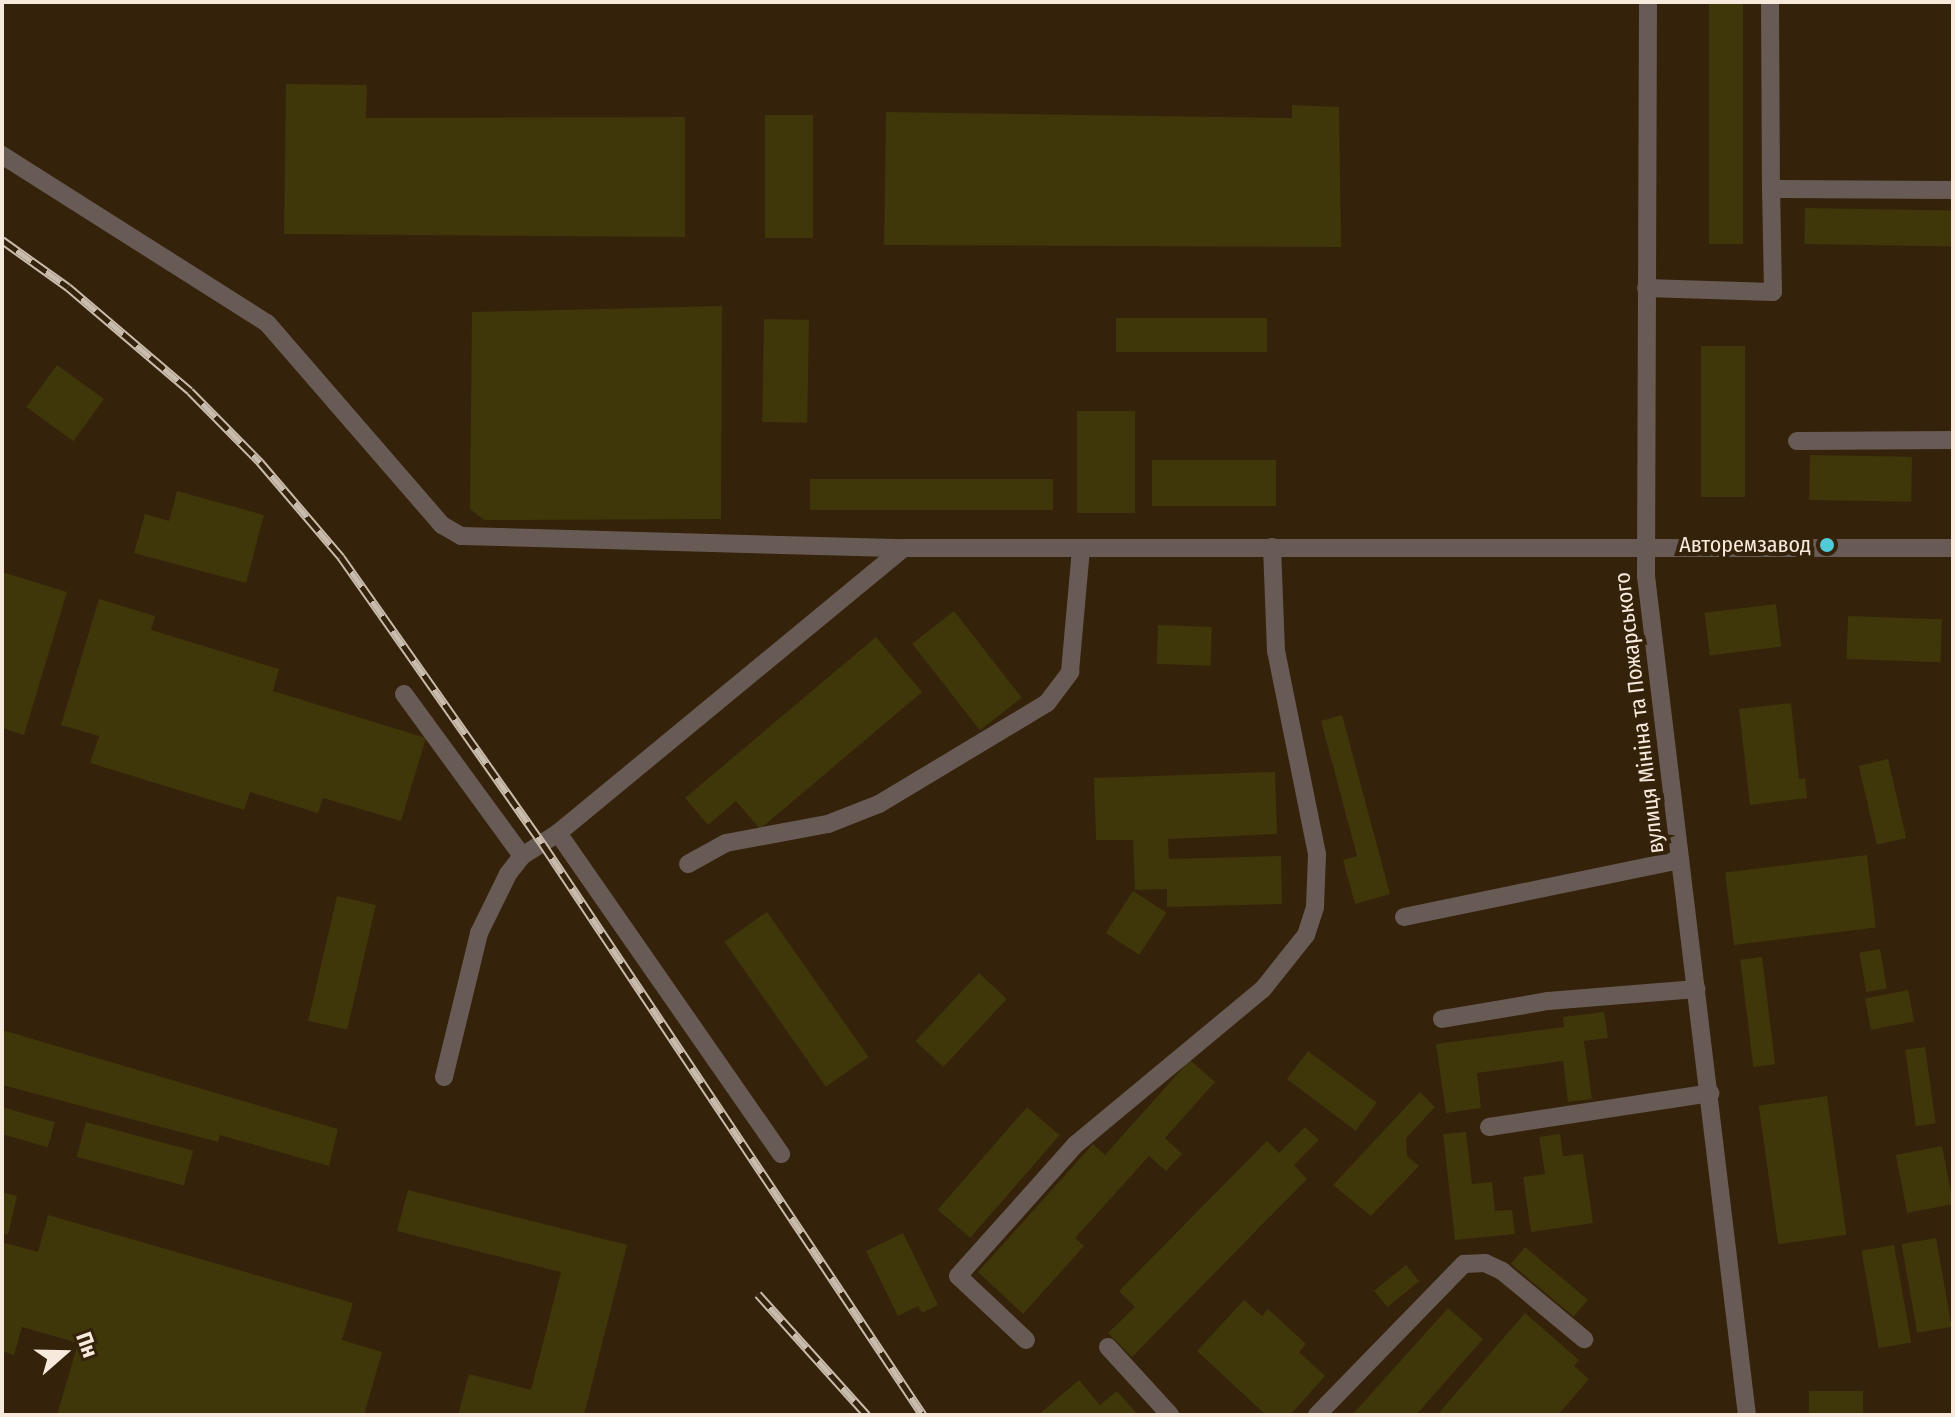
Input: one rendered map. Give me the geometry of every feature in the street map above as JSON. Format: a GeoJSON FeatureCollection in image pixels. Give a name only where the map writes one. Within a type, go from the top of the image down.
{"type":"FeatureCollection","features":[{"type":"Feature","properties":{"kind":"street","name":"вулиця Мініна та Пожарського"},"geometry":{"type":"LineString","coordinates":[[1648,2],[1644,545],[1747,1415]]}},
{"type":"Feature","properties":{"kind":"street"},"geometry":{"type":"LineString","coordinates":[[1646,288],[1773,292],[1770,2]]}},
{"type":"Feature","properties":{"kind":"street"},"geometry":{"type":"LineString","coordinates":[[2,155],[267,323],[442,525],[461,536],[904,548],[1644,545],[1953,548]]}},
{"type":"Feature","properties":{"kind":"street"},"geometry":{"type":"LineString","coordinates":[[1771,189],[1953,190]]}},
{"type":"Feature","properties":{"kind":"street"},"geometry":{"type":"LineString","coordinates":[[1797,441],[1953,440]]}},
{"type":"Feature","properties":{"kind":"street"},"geometry":{"type":"LineString","coordinates":[[1026,1340],[958,1276],[1075,1145],[1263,989],[1306,935],[1315,907],[1317,854],[1276,651],[1272,547]]}},
{"type":"Feature","properties":{"kind":"street"},"geometry":{"type":"LineString","coordinates":[[444,1077],[479,933],[508,874],[522,856],[558,833],[904,548]]}},
{"type":"Feature","properties":{"kind":"street"},"geometry":{"type":"LineString","coordinates":[[688,864],[726,843],[828,824],[879,804],[1047,703],[1070,672],[1081,548]]}},
{"type":"Feature","properties":{"kind":"street"},"geometry":{"type":"LineString","coordinates":[[404,694],[522,856]]}},
{"type":"Feature","properties":{"kind":"street"},"geometry":{"type":"LineString","coordinates":[[558,833],[781,1154]]}},
{"type":"Feature","properties":{"kind":"street"},"geometry":{"type":"LineString","coordinates":[[1404,917],[1680,860]]}},
{"type":"Feature","properties":{"kind":"street"},"geometry":{"type":"LineString","coordinates":[[1442,1019],[1548,1001],[1697,989]]}},
{"type":"Feature","properties":{"kind":"street"},"geometry":{"type":"LineString","coordinates":[[1489,1127],[1710,1093]]}},
{"type":"Feature","properties":{"kind":"street"},"geometry":{"type":"LineString","coordinates":[[1317,1415],[1464,1264],[1485,1263],[1502,1271],[1584,1339]]}},
{"type":"Feature","properties":{"kind":"street"},"geometry":{"type":"LineString","coordinates":[[1108,1347],[1170,1415]]}},
{"type":"Feature","properties":{"kind":"building"},"geometry":{"type":"Polygon","coordinates":[[[1709,2],[1743,2],[1743,244],[1709,244],[1709,2]]]}},
{"type":"Feature","properties":{"kind":"building"},"geometry":{"type":"Polygon","coordinates":[[[286,84],[367,85],[366,118],[685,117],[685,237],[284,234],[286,84]]]}},
{"type":"Feature","properties":{"kind":"building"},"geometry":{"type":"Polygon","coordinates":[[[1292,105],[1339,107],[1341,247],[884,245],[886,112],[1292,118],[1292,105]]]}},
{"type":"Feature","properties":{"kind":"building"},"geometry":{"type":"Polygon","coordinates":[[[765,115],[813,115],[813,238],[765,238],[765,115]]]}},
{"type":"Feature","properties":{"kind":"building"},"geometry":{"type":"Polygon","coordinates":[[[1805,208],[1953,211],[1952,247],[1804,244],[1805,208]]]}},
{"type":"Feature","properties":{"kind":"building"},"geometry":{"type":"Polygon","coordinates":[[[722,306],[721,519],[484,520],[470,509],[472,312],[722,306]]]}},
{"type":"Feature","properties":{"kind":"building"},"geometry":{"type":"Polygon","coordinates":[[[1116,318],[1267,318],[1267,352],[1116,352],[1116,318]]]}},
{"type":"Feature","properties":{"kind":"building"},"geometry":{"type":"Polygon","coordinates":[[[764,319],[809,320],[807,423],[762,422],[764,319]]]}},
{"type":"Feature","properties":{"kind":"building"},"geometry":{"type":"Polygon","coordinates":[[[1701,346],[1745,346],[1745,497],[1701,497],[1701,346]]]}},
{"type":"Feature","properties":{"kind":"building"},"geometry":{"type":"Polygon","coordinates":[[[57,365],[104,399],[73,441],[26,407],[57,365]]]}},
{"type":"Feature","properties":{"kind":"building"},"geometry":{"type":"Polygon","coordinates":[[[1077,411],[1135,411],[1135,513],[1077,513],[1077,411]]]}},
{"type":"Feature","properties":{"kind":"building"},"geometry":{"type":"Polygon","coordinates":[[[1810,455],[1912,457],[1911,502],[1809,500],[1810,455]]]}},
{"type":"Feature","properties":{"kind":"building"},"geometry":{"type":"Polygon","coordinates":[[[1152,460],[1276,460],[1276,506],[1152,506],[1152,460]]]}},
{"type":"Feature","properties":{"kind":"building"},"geometry":{"type":"Polygon","coordinates":[[[810,479],[1053,479],[1053,510],[810,510],[810,479]]]}},
{"type":"Feature","properties":{"kind":"building"},"geometry":{"type":"Polygon","coordinates":[[[177,491],[264,515],[246,583],[134,553],[145,514],[169,521],[177,491]]]}},
{"type":"Feature","properties":{"kind":"building"},"geometry":{"type":"Polygon","coordinates":[[[2,572],[67,592],[24,735],[2,728],[2,572]]]}},
{"type":"Feature","properties":{"kind":"building"},"geometry":{"type":"Polygon","coordinates":[[[99,599],[155,616],[151,630],[279,669],[273,691],[426,738],[401,821],[323,798],[318,813],[250,792],[244,810],[90,763],[99,736],[61,725],[99,599]]]}},
{"type":"Feature","properties":{"kind":"building"},"geometry":{"type":"Polygon","coordinates":[[[1776,604],[1781,647],[1710,655],[1705,613],[1776,604]]]}},
{"type":"Feature","properties":{"kind":"building"},"geometry":{"type":"Polygon","coordinates":[[[954,611],[1022,698],[980,730],[912,644],[954,611]]]}},
{"type":"Feature","properties":{"kind":"building"},"geometry":{"type":"Polygon","coordinates":[[[1848,616],[1942,619],[1940,662],[1846,659],[1848,616]]]}},
{"type":"Feature","properties":{"kind":"building"},"geometry":{"type":"Polygon","coordinates":[[[1158,625],[1212,627],[1211,666],[1157,664],[1158,625]]]}},
{"type":"Feature","properties":{"kind":"building"},"geometry":{"type":"Polygon","coordinates":[[[876,637],[922,692],[760,829],[736,801],[708,825],[685,798],[876,637]]]}},
{"type":"Feature","properties":{"kind":"building"},"geometry":{"type":"Polygon","coordinates":[[[1791,703],[1799,779],[1805,778],[1807,798],[1750,805],[1739,709],[1791,703]]]}},
{"type":"Feature","properties":{"kind":"building"},"geometry":{"type":"Polygon","coordinates":[[[1342,715],[1390,894],[1355,904],[1343,860],[1357,856],[1321,721],[1342,715]]]}},
{"type":"Feature","properties":{"kind":"building"},"geometry":{"type":"Polygon","coordinates":[[[1888,759],[1906,838],[1877,845],[1859,766],[1888,759]]]}},
{"type":"Feature","properties":{"kind":"building"},"geometry":{"type":"Polygon","coordinates":[[[1275,772],[1277,834],[1168,839],[1169,859],[1281,856],[1282,904],[1167,907],[1167,889],[1135,890],[1133,840],[1096,840],[1094,778],[1275,772]]]}},
{"type":"Feature","properties":{"kind":"building"},"geometry":{"type":"Polygon","coordinates":[[[1867,855],[1876,927],[1734,945],[1725,872],[1867,855]]]}},
{"type":"Feature","properties":{"kind":"building"},"geometry":{"type":"Polygon","coordinates":[[[1133,891],[1167,913],[1139,955],[1106,933],[1133,891]]]}},
{"type":"Feature","properties":{"kind":"building"},"geometry":{"type":"Polygon","coordinates":[[[337,896],[376,905],[347,1030],[308,1021],[337,896]]]}},
{"type":"Feature","properties":{"kind":"building"},"geometry":{"type":"Polygon","coordinates":[[[767,912],[869,1057],[826,1087],[724,942],[767,912]]]}},
{"type":"Feature","properties":{"kind":"building"},"geometry":{"type":"Polygon","coordinates":[[[1880,949],[1887,988],[1866,992],[1859,953],[1880,949]]]}},
{"type":"Feature","properties":{"kind":"building"},"geometry":{"type":"Polygon","coordinates":[[[1762,957],[1775,1064],[1753,1067],[1740,960],[1762,957]]]}},
{"type":"Feature","properties":{"kind":"building"},"geometry":{"type":"Polygon","coordinates":[[[979,973],[1007,999],[943,1067],[916,1041],[979,973]]]}},
{"type":"Feature","properties":{"kind":"building"},"geometry":{"type":"Polygon","coordinates":[[[1908,990],[1914,1021],[1871,1030],[1865,998],[1908,990]]]}},
{"type":"Feature","properties":{"kind":"building"},"geometry":{"type":"Polygon","coordinates":[[[1604,1012],[1608,1038],[1584,1041],[1592,1099],[1568,1102],[1563,1061],[1477,1073],[1481,1108],[1446,1113],[1436,1044],[1564,1027],[1563,1017],[1604,1012]]]}},
{"type":"Feature","properties":{"kind":"building"},"geometry":{"type":"Polygon","coordinates":[[[2,1030],[338,1129],[329,1166],[220,1135],[218,1142],[2,1085],[2,1030]]]}},
{"type":"Feature","properties":{"kind":"building"},"geometry":{"type":"Polygon","coordinates":[[[1925,1047],[1936,1123],[1916,1126],[1905,1050],[1925,1047]]]}},
{"type":"Feature","properties":{"kind":"building"},"geometry":{"type":"Polygon","coordinates":[[[1308,1051],[1377,1103],[1356,1131],[1287,1079],[1308,1051]]]}},
{"type":"Feature","properties":{"kind":"building"},"geometry":{"type":"Polygon","coordinates":[[[1190,1060],[1215,1082],[1165,1138],[1182,1154],[1166,1171],[1149,1156],[1075,1238],[1084,1246],[1023,1314],[978,1272],[1093,1144],[1105,1155],[1190,1060]]]}},
{"type":"Feature","properties":{"kind":"building"},"geometry":{"type":"Polygon","coordinates":[[[1420,1092],[1435,1107],[1406,1138],[1407,1156],[1419,1166],[1371,1216],[1333,1185],[1420,1092]]]}},
{"type":"Feature","properties":{"kind":"building"},"geometry":{"type":"Polygon","coordinates":[[[1827,1096],[1846,1235],[1778,1244],[1759,1106],[1827,1096]]]}},
{"type":"Feature","properties":{"kind":"building"},"geometry":{"type":"Polygon","coordinates":[[[2,1107],[55,1122],[48,1147],[2,1134],[2,1107]]]}},
{"type":"Feature","properties":{"kind":"building"},"geometry":{"type":"Polygon","coordinates":[[[1027,1107],[1059,1135],[970,1238],[938,1210],[1027,1107]]]}},
{"type":"Feature","properties":{"kind":"building"},"geometry":{"type":"Polygon","coordinates":[[[86,1122],[193,1151],[184,1186],[77,1157],[86,1122]]]}},
{"type":"Feature","properties":{"kind":"building"},"geometry":{"type":"Polygon","coordinates":[[[1305,1127],[1319,1140],[1294,1165],[1307,1179],[1132,1357],[1108,1333],[1135,1307],[1119,1291],[1267,1141],[1279,1153],[1305,1127]]]}},
{"type":"Feature","properties":{"kind":"building"},"geometry":{"type":"Polygon","coordinates":[[[1466,1132],[1472,1184],[1492,1182],[1495,1211],[1512,1210],[1515,1234],[1455,1240],[1443,1134],[1466,1132]]]}},
{"type":"Feature","properties":{"kind":"building"},"geometry":{"type":"Polygon","coordinates":[[[1560,1134],[1563,1156],[1583,1154],[1593,1223],[1531,1232],[1523,1177],[1545,1174],[1539,1137],[1560,1134]]]}},
{"type":"Feature","properties":{"kind":"building"},"geometry":{"type":"Polygon","coordinates":[[[1942,1146],[1953,1204],[1907,1213],[1896,1155],[1942,1146]]]}},
{"type":"Feature","properties":{"kind":"building"},"geometry":{"type":"Polygon","coordinates":[[[408,1190],[627,1245],[584,1415],[458,1415],[469,1374],[531,1390],[561,1272],[397,1231],[408,1190]]]}},
{"type":"Feature","properties":{"kind":"building"},"geometry":{"type":"Polygon","coordinates":[[[2,1192],[17,1196],[8,1235],[2,1233],[2,1192]]]}},
{"type":"Feature","properties":{"kind":"building"},"geometry":{"type":"Polygon","coordinates":[[[48,1215],[353,1303],[342,1340],[382,1352],[364,1415],[57,1415],[78,1343],[22,1327],[14,1355],[2,1351],[2,1242],[38,1252],[48,1215]]]}},
{"type":"Feature","properties":{"kind":"building"},"geometry":{"type":"Polygon","coordinates":[[[903,1233],[938,1305],[922,1313],[918,1306],[898,1316],[866,1251],[903,1233]]]}},
{"type":"Feature","properties":{"kind":"building"},"geometry":{"type":"Polygon","coordinates":[[[1936,1238],[1952,1327],[1917,1333],[1902,1244],[1936,1238]]]}},
{"type":"Feature","properties":{"kind":"building"},"geometry":{"type":"Polygon","coordinates":[[[1894,1245],[1911,1342],[1879,1348],[1862,1251],[1894,1245]]]}},
{"type":"Feature","properties":{"kind":"building"},"geometry":{"type":"Polygon","coordinates":[[[1525,1247],[1588,1300],[1574,1317],[1511,1264],[1525,1247]]]}},
{"type":"Feature","properties":{"kind":"building"},"geometry":{"type":"Polygon","coordinates":[[[1406,1265],[1419,1281],[1387,1307],[1374,1291],[1406,1265]]]}},
{"type":"Feature","properties":{"kind":"building"},"geometry":{"type":"Polygon","coordinates":[[[1244,1300],[1262,1316],[1268,1309],[1306,1344],[1299,1352],[1325,1376],[1290,1415],[1266,1415],[1197,1351],[1244,1300]]]}},
{"type":"Feature","properties":{"kind":"building"},"geometry":{"type":"Polygon","coordinates":[[[1448,1308],[1483,1339],[1416,1415],[1352,1415],[1448,1308]]]}},
{"type":"Feature","properties":{"kind":"building"},"geometry":{"type":"Polygon","coordinates":[[[1525,1313],[1579,1360],[1574,1366],[1589,1379],[1558,1415],[1437,1415],[1525,1313]]]}},
{"type":"Feature","properties":{"kind":"building"},"geometry":{"type":"Polygon","coordinates":[[[1079,1380],[1100,1405],[1117,1391],[1138,1415],[1038,1415],[1079,1380]]]}},
{"type":"Feature","properties":{"kind":"building"},"geometry":{"type":"Polygon","coordinates":[[[1809,1391],[1863,1391],[1863,1415],[1809,1415],[1809,1391]]]}},
{"type":"Feature","properties":{"kind":"railway"},"geometry":{"type":"LineString","coordinates":[[2,240],[68,287],[190,391],[260,462],[341,557],[542,843],[923,1415]]}},
{"type":"Feature","properties":{"kind":"railway"},"geometry":{"type":"LineString","coordinates":[[758,1294],[867,1415]]}},
{"type":"Feature","properties":{"kind":"place","name":"Авторемзавод"},"geometry":{"type":"Point","coordinates":[1827,545]}}]}
